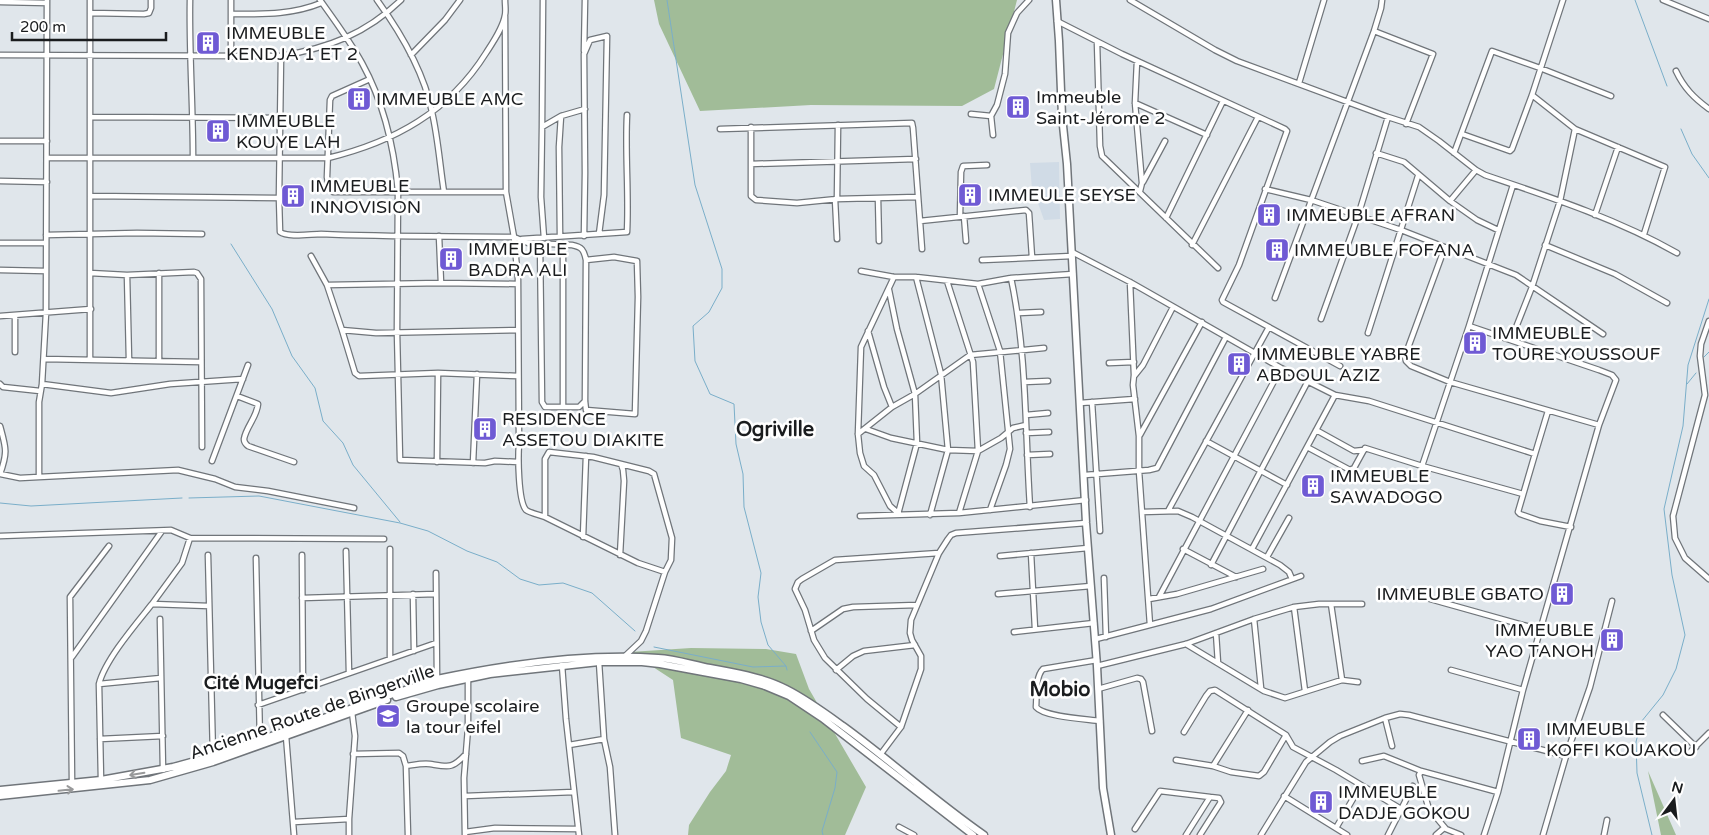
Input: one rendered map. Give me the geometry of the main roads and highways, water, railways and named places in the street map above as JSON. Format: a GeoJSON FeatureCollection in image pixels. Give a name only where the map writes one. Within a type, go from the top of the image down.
{"type":"FeatureCollection","features":[{"type":"Feature","properties":{"kind":"waterway"},"geometry":{"type":"LineString","coordinates":[[667,0],[695,185],[722,269],[722,288],[709,312],[693,326],[695,361],[710,394],[734,404],[736,444],[743,474],[744,507],[761,573],[758,597],[761,622],[768,645],[786,666]]}},
{"type":"Feature","properties":{"kind":"waterway"},"geometry":{"type":"LineString","coordinates":[[1635,0],[1667,86]]}},
{"type":"Feature","properties":{"kind":"waterway"},"geometry":{"type":"LineString","coordinates":[[1681,129],[1692,154],[1709,178]]}},
{"type":"Feature","properties":{"kind":"waterway"},"geometry":{"type":"LineString","coordinates":[[231,244],[272,309],[292,356],[315,388],[323,421],[343,443],[353,465],[400,522]]}},
{"type":"Feature","properties":{"kind":"waterway"},"geometry":{"type":"LineString","coordinates":[[1652,835],[1637,773],[1636,742],[1641,722],[1663,695],[1676,669],[1685,635],[1672,575],[1664,509],[1683,426],[1688,365],[1709,299]]}},
{"type":"Feature","properties":{"kind":"waterway"},"geometry":{"type":"LineString","coordinates":[[1704,357],[1709,352]]}},
{"type":"Feature","properties":{"kind":"waterway"},"geometry":{"type":"LineString","coordinates":[[1687,384],[1696,373]]}},
{"type":"Feature","properties":{"kind":"waterway"},"geometry":{"type":"LineString","coordinates":[[189,498],[259,496],[400,523],[428,531],[467,551],[497,562],[520,579],[539,585],[563,583],[592,593],[635,631]]}},
{"type":"Feature","properties":{"kind":"waterway"},"geometry":{"type":"LineString","coordinates":[[0,503],[31,506],[182,498]]}},
{"type":"Feature","properties":{"kind":"waterway"},"geometry":{"type":"LineString","coordinates":[[654,647],[753,667],[786,666],[787,670]]}},
{"type":"Feature","properties":{"kind":"waterway"},"geometry":{"type":"LineString","coordinates":[[810,732],[837,772],[835,788],[822,831],[823,835]]}},
{"type":"Feature","properties":{"kind":"place","name":"IMMEUBLE KENDJA 1 ET 2"},"geometry":{"type":"Point","coordinates":[208,43]}},
{"type":"Feature","properties":{"kind":"place","name":"IMMEUBLE AMC"},"geometry":{"type":"Point","coordinates":[359,99]}},
{"type":"Feature","properties":{"kind":"place","name":"Immeuble Saint-Jérome 2"},"geometry":{"type":"Point","coordinates":[1018,107]}},
{"type":"Feature","properties":{"kind":"place","name":"IMMEUBLE KOUYE LAH"},"geometry":{"type":"Point","coordinates":[218,131]}},
{"type":"Feature","properties":{"kind":"place","name":"IMMEULE SEYSE"},"geometry":{"type":"Point","coordinates":[970,195]}},
{"type":"Feature","properties":{"kind":"place","name":"IMMEUBLE INNOVISION"},"geometry":{"type":"Point","coordinates":[293,196]}},
{"type":"Feature","properties":{"kind":"place","name":"IMMEUBLE AFRAN"},"geometry":{"type":"Point","coordinates":[1269,215]}},
{"type":"Feature","properties":{"kind":"place","name":"IMMEUBLE FOFANA"},"geometry":{"type":"Point","coordinates":[1277,250]}},
{"type":"Feature","properties":{"kind":"place","name":"IMMEUBLE BADRA ALI"},"geometry":{"type":"Point","coordinates":[451,259]}},
{"type":"Feature","properties":{"kind":"place","name":"IMMEUBLE TOURE YOUSSOUF"},"geometry":{"type":"Point","coordinates":[1475,343]}},
{"type":"Feature","properties":{"kind":"place","name":"IMMEUBLE YABRE ABDOUL AZIZ"},"geometry":{"type":"Point","coordinates":[1239,364]}},
{"type":"Feature","properties":{"kind":"place","name":"RESIDENCE ASSETOU DIAKITE"},"geometry":{"type":"Point","coordinates":[485,429]}},
{"type":"Feature","properties":{"kind":"place","name":"IMMEUBLE SAWADOGO"},"geometry":{"type":"Point","coordinates":[1313,486]}},
{"type":"Feature","properties":{"kind":"place","name":"IMMEUBLE GBATO"},"geometry":{"type":"Point","coordinates":[1562,594]}},
{"type":"Feature","properties":{"kind":"place","name":"IMMEUBLE YAO TANOH"},"geometry":{"type":"Point","coordinates":[1612,640]}},
{"type":"Feature","properties":{"kind":"place","name":"Groupe scolaire la tour eifel"},"geometry":{"type":"Point","coordinates":[388,716]}},
{"type":"Feature","properties":{"kind":"place","name":"IMMEUBLE KOFFI KOUAKOU"},"geometry":{"type":"Point","coordinates":[1529,739]}},
{"type":"Feature","properties":{"kind":"place","name":"IMMEUBLE DADJE GOKOU"},"geometry":{"type":"Point","coordinates":[1321,802]}},
{"type":"Feature","properties":{"kind":"district","name":"Ogriville"},"geometry":{"type":"Point","coordinates":[775,430]}},
{"type":"Feature","properties":{"kind":"district","name":"Cité Mugefci"},"geometry":{"type":"Point","coordinates":[261,683]}},
{"type":"Feature","properties":{"kind":"district","name":"Mobio"},"geometry":{"type":"Point","coordinates":[1060,690]}}]}
